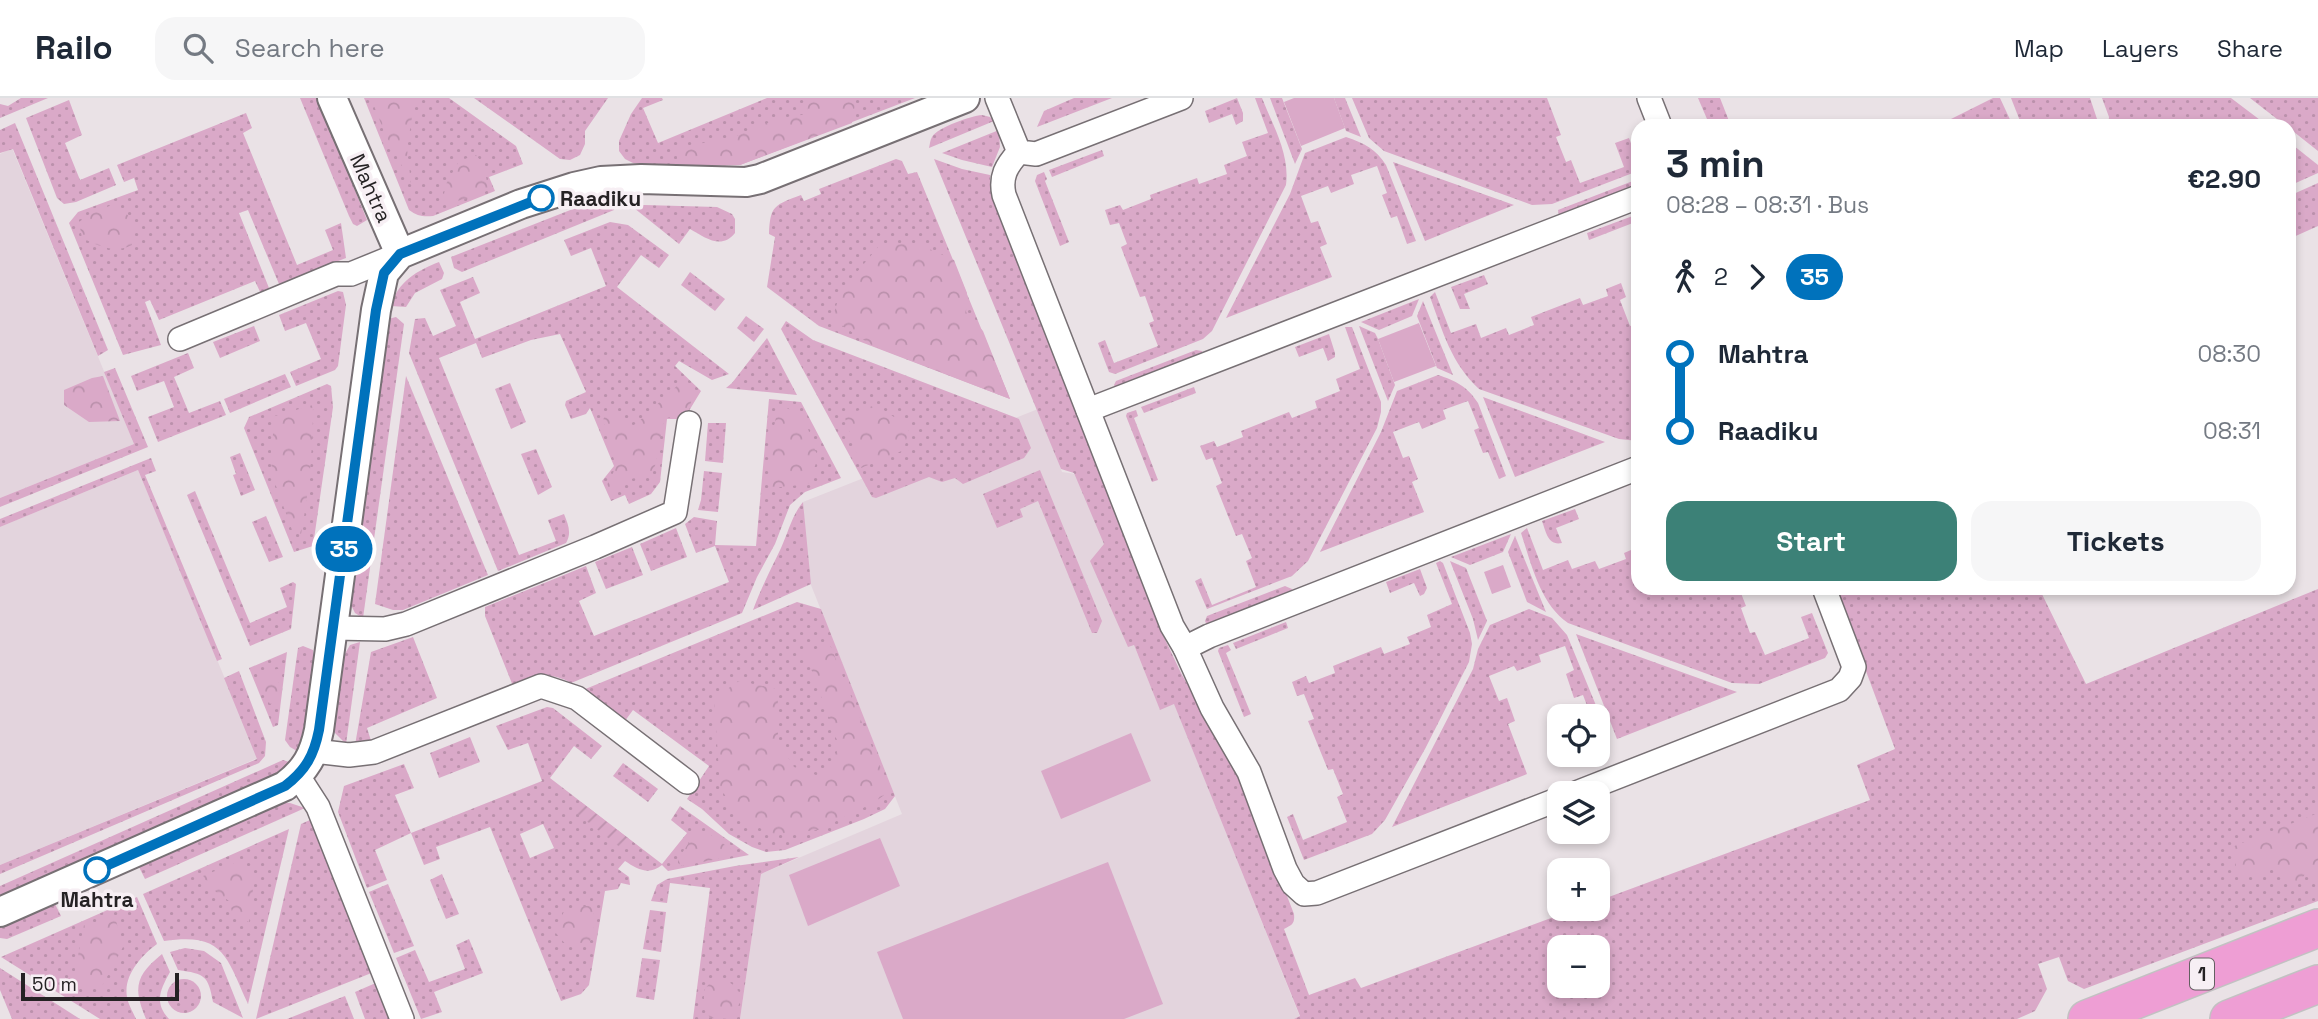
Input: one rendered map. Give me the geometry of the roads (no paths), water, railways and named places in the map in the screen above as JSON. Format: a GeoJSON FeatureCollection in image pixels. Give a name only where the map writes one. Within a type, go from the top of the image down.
{"type":"FeatureCollection","features":[{"type":"Feature","properties":{"kind":"highway","name":"1"},"geometry":{"type":"LineString","coordinates":[[2087,1019],[2318,928]]}},
{"type":"Feature","properties":{"kind":"highway"},"geometry":{"type":"LineString","coordinates":[[2229,1019],[2318,984]]}},
{"type":"Feature","properties":{"kind":"street","name":"Mahtra"},"geometry":{"type":"LineString","coordinates":[[332,98],[400,254]]}},
{"type":"Feature","properties":{"kind":"street"},"geometry":{"type":"LineString","coordinates":[[180,339],[335,274],[351,274],[521,204],[574,187],[601,181],[641,179],[746,182],[760,179],[965,98]]}},
{"type":"Feature","properties":{"kind":"street"},"geometry":{"type":"LineString","coordinates":[[997,98],[1019,152]]}},
{"type":"Feature","properties":{"kind":"street"},"geometry":{"type":"LineString","coordinates":[[1019,152],[1036,154],[1181,98]]}},
{"type":"Feature","properties":{"kind":"street"},"geometry":{"type":"LineString","coordinates":[[1649,98],[1657,119]]}},
{"type":"Feature","properties":{"kind":"street"},"geometry":{"type":"LineString","coordinates":[[1019,152],[1002,177],[1004,195],[1172,626],[1212,708],[1249,772],[1293,884],[1304,894],[1317,894],[1547,804]]}},
{"type":"Feature","properties":{"kind":"street"},"geometry":{"type":"LineString","coordinates":[[1088,410],[1631,200]]}},
{"type":"Feature","properties":{"kind":"street"},"geometry":{"type":"LineString","coordinates":[[0,912],[274,791],[298,776],[314,751],[334,628],[376,310],[384,273],[400,254]]}},
{"type":"Feature","properties":{"kind":"street"},"geometry":{"type":"LineString","coordinates":[[334,628],[386,629],[406,624],[675,512],[689,423]]}},
{"type":"Feature","properties":{"kind":"street"},"geometry":{"type":"LineString","coordinates":[[1185,648],[1209,636],[1631,471]]}},
{"type":"Feature","properties":{"kind":"street"},"geometry":{"type":"LineString","coordinates":[[1607,781],[1839,691],[1850,678],[1854,667],[1827,595]]}},
{"type":"Feature","properties":{"kind":"street"},"geometry":{"type":"LineString","coordinates":[[314,751],[349,755],[374,752],[541,685],[577,698],[687,782]]}},
{"type":"Feature","properties":{"kind":"street"},"geometry":{"type":"LineString","coordinates":[[298,776],[318,807],[402,1019]]}},
{"type":"Feature","properties":{"kind":"place","name":"Raadiku"},"geometry":{"type":"Point","coordinates":[541,198]}},
{"type":"Feature","properties":{"kind":"place","name":"Mahtra"},"geometry":{"type":"Point","coordinates":[97,870]}}]}
